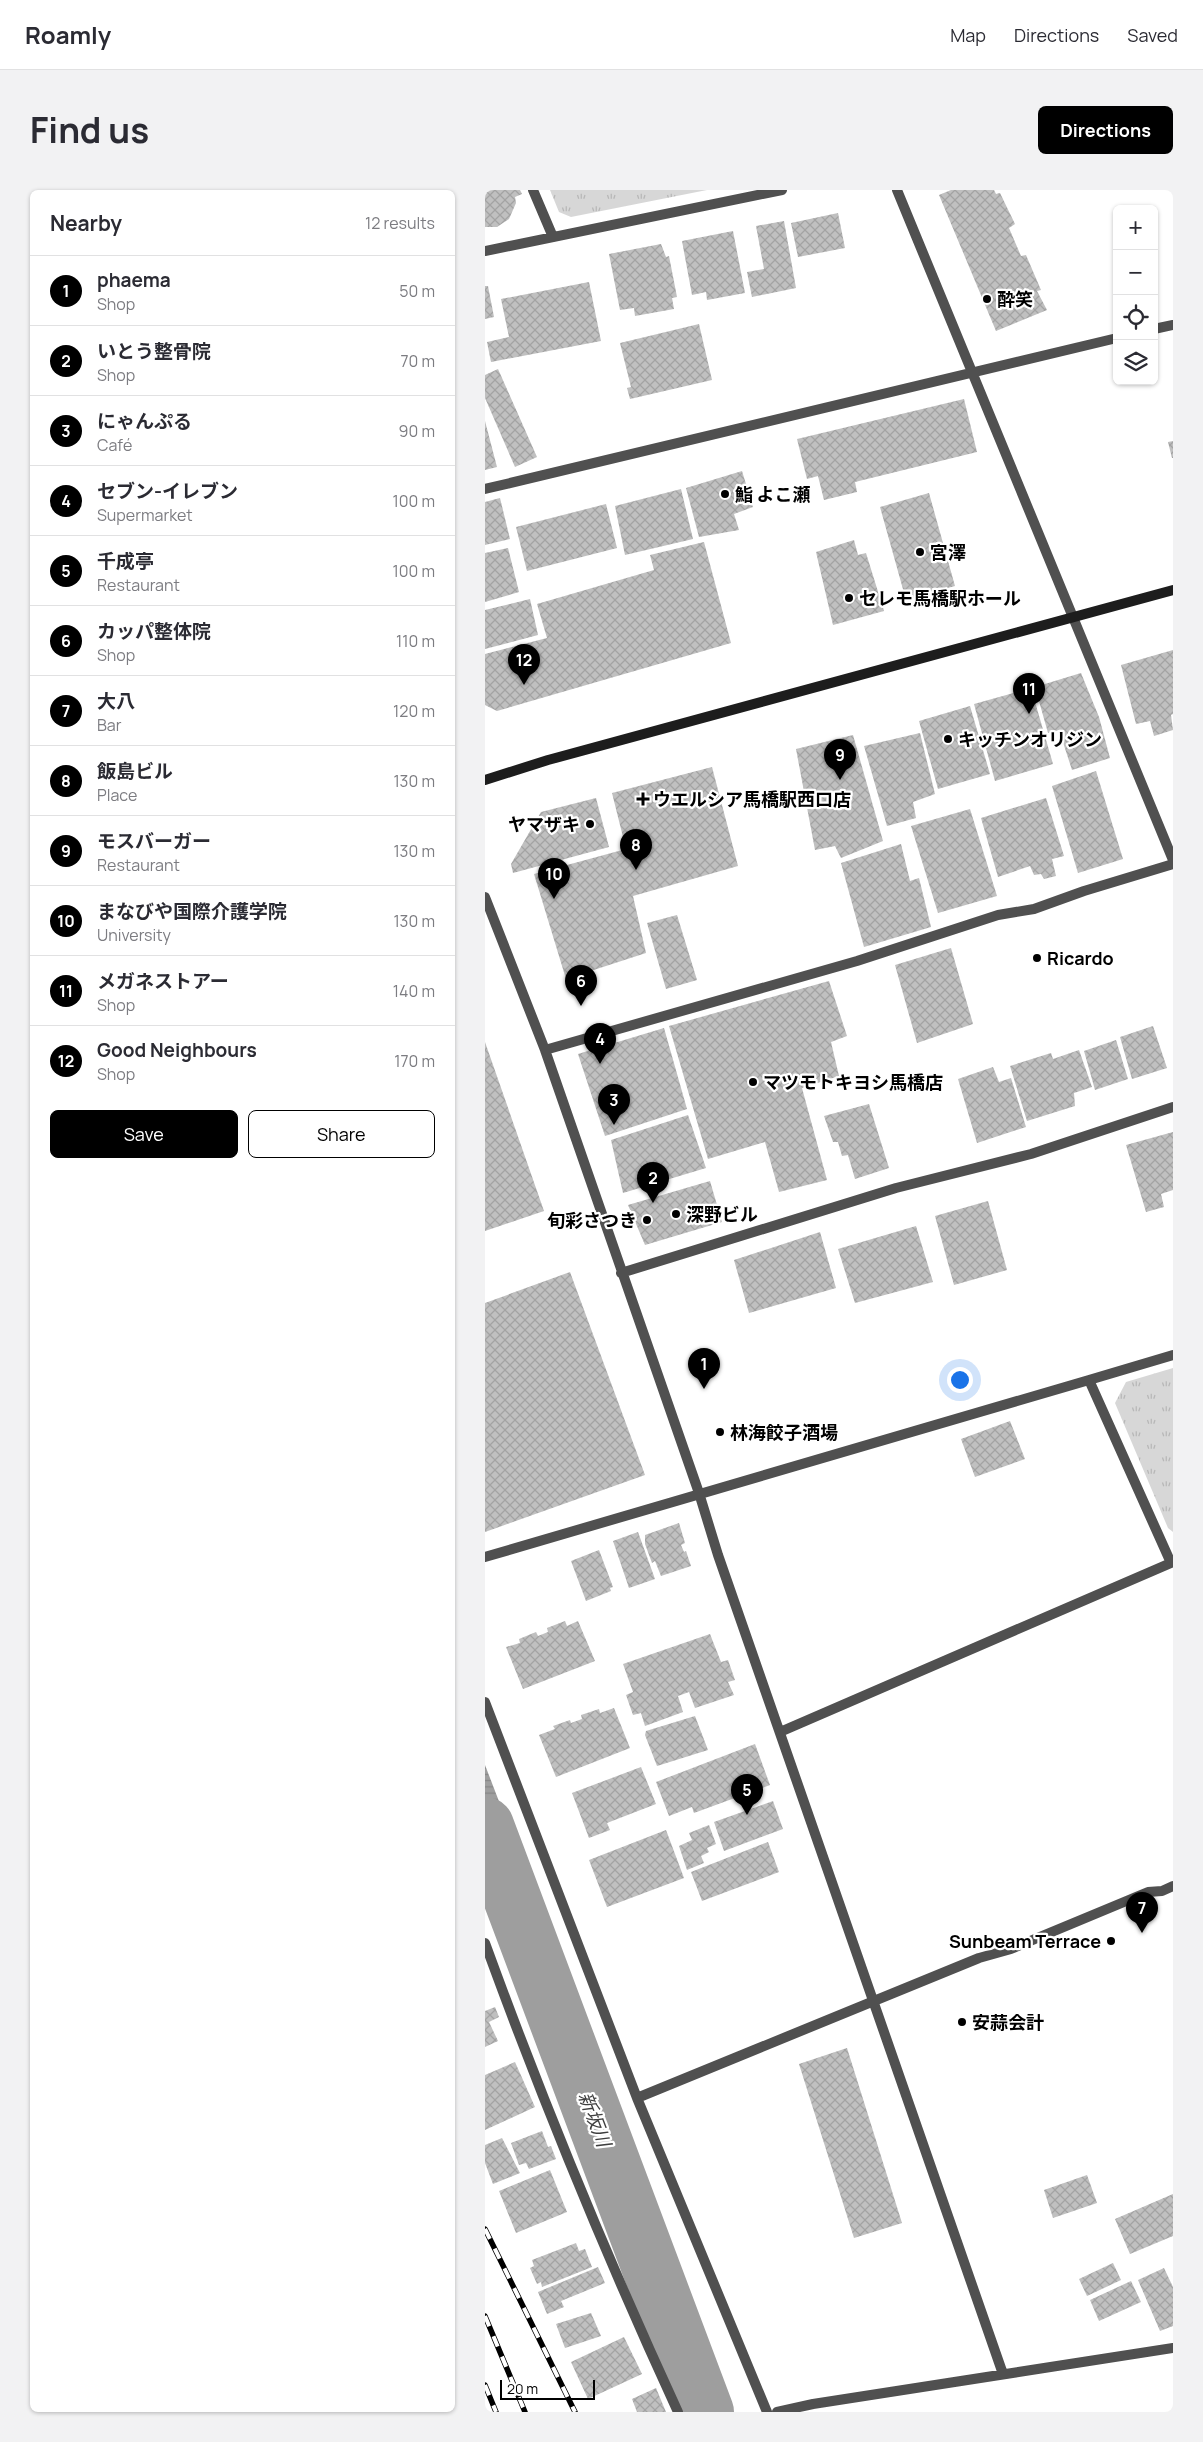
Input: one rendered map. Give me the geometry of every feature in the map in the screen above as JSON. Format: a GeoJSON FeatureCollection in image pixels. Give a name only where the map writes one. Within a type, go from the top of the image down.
{"type":"FeatureCollection","features":[{"type":"Feature","properties":{"kind":"street"},"geometry":{"type":"LineString","coordinates":[[533,190],[553,237]]}},
{"type":"Feature","properties":{"kind":"street"},"geometry":{"type":"LineString","coordinates":[[485,251],[782,190]]}},
{"type":"Feature","properties":{"kind":"street"},"geometry":{"type":"LineString","coordinates":[[897,190],[1173,860]]}},
{"type":"Feature","properties":{"kind":"street"},"geometry":{"type":"LineString","coordinates":[[1158,328],[1173,325]]}},
{"type":"Feature","properties":{"kind":"street"},"geometry":{"type":"LineString","coordinates":[[485,489],[1113,339]]}},
{"type":"Feature","properties":{"kind":"street"},"geometry":{"type":"LineString","coordinates":[[485,780],[548,760],[1173,590]]}},
{"type":"Feature","properties":{"kind":"street"},"geometry":{"type":"LineString","coordinates":[[545,1050],[857,961],[998,915],[1034,909],[1084,891],[1173,864]]}},
{"type":"Feature","properties":{"kind":"street"},"geometry":{"type":"LineString","coordinates":[[485,897],[545,1050],[699,1493],[717,1555],[875,2001],[1003,2374]]}},
{"type":"Feature","properties":{"kind":"street"},"geometry":{"type":"LineString","coordinates":[[621,1273],[896,1188],[1031,1154],[1173,1107]]}},
{"type":"Feature","properties":{"kind":"street"},"geometry":{"type":"LineString","coordinates":[[485,1557],[1173,1356]]}},
{"type":"Feature","properties":{"kind":"street"},"geometry":{"type":"LineString","coordinates":[[780,1732],[1172,1563],[1089,1380]]}},
{"type":"Feature","properties":{"kind":"street"},"geometry":{"type":"LineString","coordinates":[[485,1702],[637,2098],[767,2412]]}},
{"type":"Feature","properties":{"kind":"street"},"geometry":{"type":"LineString","coordinates":[[637,2098],[979,1958],[1011,1949],[1148,1892],[1162,1891],[1173,1886]]}},
{"type":"Feature","properties":{"kind":"street"},"geometry":{"type":"LineString","coordinates":[[485,1943],[518,2033],[621,2287],[678,2412]]}},
{"type":"Feature","properties":{"kind":"street"},"geometry":{"type":"LineString","coordinates":[[777,2412],[813,2404],[1173,2348]]}},
{"type":"Feature","properties":{"kind":"green space"},"geometry":{"type":"Polygon","coordinates":[[[550,190],[707,190],[571,217],[559,212],[550,190]]]}},
{"type":"Feature","properties":{"kind":"green space"},"geometry":{"type":"Polygon","coordinates":[[[1173,1368],[1173,1532],[1168,1528],[1115,1403],[1126,1382],[1173,1368]]]}},
{"type":"Feature","properties":{"kind":"shaded area"},"geometry":{"type":"Polygon","coordinates":[[[485,1765],[542,1913],[500,1921],[485,1883],[485,1765]]]}},
{"type":"Feature","properties":{"kind":"building"},"geometry":{"type":"Polygon","coordinates":[[[485,190],[520,190],[522,194],[515,197],[516,203],[509,219],[497,227],[485,227],[485,190]]]}},
{"type":"Feature","properties":{"kind":"building"},"geometry":{"type":"Polygon","coordinates":[[[951,190],[994,190],[996,194],[1000,193],[1015,224],[1009,228],[1021,256],[1026,255],[1041,290],[1037,291],[1047,310],[996,331],[939,195],[951,190]]]}},
{"type":"Feature","properties":{"kind":"building"},"geometry":{"type":"Polygon","coordinates":[[[838,213],[845,248],[798,257],[791,223],[838,213]]]}},
{"type":"Feature","properties":{"kind":"building"},"geometry":{"type":"Polygon","coordinates":[[[784,221],[796,288],[752,297],[747,272],[764,269],[756,226],[784,221]]]}},
{"type":"Feature","properties":{"kind":"building"},"geometry":{"type":"Polygon","coordinates":[[[733,231],[745,293],[707,300],[706,292],[692,295],[682,241],[733,231]]]}},
{"type":"Feature","properties":{"kind":"building"},"geometry":{"type":"Polygon","coordinates":[[[661,244],[666,257],[669,256],[677,297],[672,298],[674,309],[635,316],[634,308],[620,310],[609,254],[661,244]]]}},
{"type":"Feature","properties":{"kind":"building"},"geometry":{"type":"Polygon","coordinates":[[[589,282],[601,341],[491,362],[487,342],[509,337],[501,299],[589,282]]]}},
{"type":"Feature","properties":{"kind":"building"},"geometry":{"type":"Polygon","coordinates":[[[485,286],[488,286],[494,317],[485,319],[485,286]]]}},
{"type":"Feature","properties":{"kind":"building"},"geometry":{"type":"Polygon","coordinates":[[[699,324],[712,380],[630,399],[627,388],[631,387],[620,343],[699,324]]]}},
{"type":"Feature","properties":{"kind":"building"},"geometry":{"type":"Polygon","coordinates":[[[498,369],[537,457],[515,467],[485,398],[485,375],[498,369]]]}},
{"type":"Feature","properties":{"kind":"building"},"geometry":{"type":"Polygon","coordinates":[[[964,399],[977,452],[855,482],[857,492],[824,500],[818,476],[807,479],[797,439],[964,399]]]}},
{"type":"Feature","properties":{"kind":"building"},"geometry":{"type":"Polygon","coordinates":[[[485,421],[497,467],[485,470],[485,421]]]}},
{"type":"Feature","properties":{"kind":"building"},"geometry":{"type":"Polygon","coordinates":[[[1173,441],[1173,458],[1172,458],[1168,442],[1173,441]]]}},
{"type":"Feature","properties":{"kind":"building"},"geometry":{"type":"Polygon","coordinates":[[[742,471],[753,507],[734,514],[739,530],[699,537],[686,488],[742,471]]]}},
{"type":"Feature","properties":{"kind":"building"},"geometry":{"type":"Polygon","coordinates":[[[681,489],[693,539],[625,555],[615,506],[681,489]]]}},
{"type":"Feature","properties":{"kind":"building"},"geometry":{"type":"Polygon","coordinates":[[[929,493],[955,586],[906,600],[880,507],[929,493]]]}},
{"type":"Feature","properties":{"kind":"building"},"geometry":{"type":"Polygon","coordinates":[[[500,498],[510,539],[485,545],[485,502],[500,498]]]}},
{"type":"Feature","properties":{"kind":"building"},"geometry":{"type":"Polygon","coordinates":[[[606,504],[617,548],[527,571],[516,527],[606,504]]]}},
{"type":"Feature","properties":{"kind":"building"},"geometry":{"type":"Polygon","coordinates":[[[854,540],[858,555],[866,553],[884,611],[833,625],[816,552],[854,540]]]}},
{"type":"Feature","properties":{"kind":"building"},"geometry":{"type":"Polygon","coordinates":[[[704,542],[731,643],[497,711],[485,705],[485,654],[547,638],[537,604],[654,570],[650,555],[704,542]]]}},
{"type":"Feature","properties":{"kind":"building"},"geometry":{"type":"Polygon","coordinates":[[[508,548],[519,592],[485,602],[485,553],[508,548]]]}},
{"type":"Feature","properties":{"kind":"building"},"geometry":{"type":"Polygon","coordinates":[[[530,599],[538,635],[485,649],[485,610],[530,599]]]}},
{"type":"Feature","properties":{"kind":"building"},"geometry":{"type":"Polygon","coordinates":[[[1173,650],[1173,714],[1171,715],[1173,730],[1154,736],[1150,721],[1136,724],[1121,665],[1173,650]]]}},
{"type":"Feature","properties":{"kind":"building"},"geometry":{"type":"Polygon","coordinates":[[[1081,673],[1099,717],[1110,758],[1072,770],[1059,730],[1048,733],[1035,687],[1081,673]]]}},
{"type":"Feature","properties":{"kind":"building"},"geometry":{"type":"Polygon","coordinates":[[[1031,688],[1053,764],[995,781],[974,704],[1031,688]]]}},
{"type":"Feature","properties":{"kind":"building"},"geometry":{"type":"Polygon","coordinates":[[[970,706],[990,774],[938,789],[919,721],[970,706]]]}},
{"type":"Feature","properties":{"kind":"building"},"geometry":{"type":"Polygon","coordinates":[[[920,733],[935,794],[913,802],[916,818],[887,826],[864,746],[920,733]]]}},
{"type":"Feature","properties":{"kind":"building"},"geometry":{"type":"Polygon","coordinates":[[[853,735],[883,841],[841,858],[835,846],[815,850],[796,749],[853,735]]]}},
{"type":"Feature","properties":{"kind":"building"},"geometry":{"type":"Polygon","coordinates":[[[712,767],[738,866],[633,896],[646,953],[566,979],[534,874],[626,849],[612,793],[712,767]]]}},
{"type":"Feature","properties":{"kind":"building"},"geometry":{"type":"Polygon","coordinates":[[[1096,771],[1123,859],[1078,873],[1052,786],[1096,771]]]}},
{"type":"Feature","properties":{"kind":"building"},"geometry":{"type":"Polygon","coordinates":[[[596,798],[609,847],[513,873],[511,864],[541,812],[596,798]]]}},
{"type":"Feature","properties":{"kind":"building"},"geometry":{"type":"Polygon","coordinates":[[[1046,798],[1064,856],[1052,859],[1056,876],[1044,879],[1041,874],[1034,875],[1030,866],[998,877],[981,818],[1046,798]]]}},
{"type":"Feature","properties":{"kind":"building"},"geometry":{"type":"Polygon","coordinates":[[[970,809],[997,896],[938,913],[911,826],[970,809]]]}},
{"type":"Feature","properties":{"kind":"building"},"geometry":{"type":"Polygon","coordinates":[[[901,844],[910,881],[919,878],[931,927],[864,947],[841,863],[901,844]]]}},
{"type":"Feature","properties":{"kind":"building"},"geometry":{"type":"Polygon","coordinates":[[[677,915],[697,980],[666,989],[647,923],[677,915]]]}},
{"type":"Feature","properties":{"kind":"building"},"geometry":{"type":"Polygon","coordinates":[[[951,948],[973,1024],[917,1043],[895,965],[951,948]]]}},
{"type":"Feature","properties":{"kind":"building","name":"マツモトキヨシ馬橋店"},"geometry":{"type":"Polygon","coordinates":[[[829,981],[847,1036],[831,1042],[839,1076],[802,1088],[827,1180],[779,1192],[765,1142],[708,1159],[669,1026],[829,981]]]}},
{"type":"Feature","properties":{"kind":"building"},"geometry":{"type":"Polygon","coordinates":[[[1153,1026],[1167,1068],[1132,1079],[1120,1037],[1153,1026]]]}},
{"type":"Feature","properties":{"kind":"building"},"geometry":{"type":"Polygon","coordinates":[[[664,1028],[687,1109],[605,1136],[578,1054],[664,1028]]]}},
{"type":"Feature","properties":{"kind":"building"},"geometry":{"type":"Polygon","coordinates":[[[1116,1040],[1128,1079],[1095,1090],[1084,1051],[1116,1040]]]}},
{"type":"Feature","properties":{"kind":"building"},"geometry":{"type":"Polygon","coordinates":[[[485,1042],[544,1211],[485,1231],[485,1042]]]}},
{"type":"Feature","properties":{"kind":"building"},"geometry":{"type":"Polygon","coordinates":[[[1079,1050],[1092,1087],[1074,1093],[1075,1106],[1027,1121],[1010,1066],[1051,1053],[1053,1059],[1079,1050]]]}},
{"type":"Feature","properties":{"kind":"building"},"geometry":{"type":"Polygon","coordinates":[[[993,1067],[999,1082],[1011,1078],[1026,1127],[977,1143],[958,1079],[993,1067]]]}},
{"type":"Feature","properties":{"kind":"building"},"geometry":{"type":"Polygon","coordinates":[[[869,1104],[889,1168],[855,1179],[848,1155],[842,1156],[838,1142],[833,1142],[824,1116],[869,1104]]]}},
{"type":"Feature","properties":{"kind":"building"},"geometry":{"type":"Polygon","coordinates":[[[688,1115],[706,1168],[623,1193],[611,1140],[688,1115]]]}},
{"type":"Feature","properties":{"kind":"building"},"geometry":{"type":"Polygon","coordinates":[[[1173,1132],[1173,1190],[1161,1194],[1164,1207],[1146,1212],[1126,1145],[1173,1132]]]}},
{"type":"Feature","properties":{"kind":"building","name":"深野ビル"},"geometry":{"type":"Polygon","coordinates":[[[710,1181],[722,1222],[645,1245],[628,1205],[710,1181]]]}},
{"type":"Feature","properties":{"kind":"building"},"geometry":{"type":"Polygon","coordinates":[[[988,1201],[1007,1270],[954,1285],[935,1216],[988,1201]]]}},
{"type":"Feature","properties":{"kind":"building"},"geometry":{"type":"Polygon","coordinates":[[[916,1226],[933,1282],[855,1303],[838,1249],[916,1226]]]}},
{"type":"Feature","properties":{"kind":"building"},"geometry":{"type":"Polygon","coordinates":[[[820,1232],[836,1288],[749,1313],[734,1260],[820,1232]]]}},
{"type":"Feature","properties":{"kind":"building"},"geometry":{"type":"Polygon","coordinates":[[[570,1272],[645,1475],[485,1532],[485,1303],[570,1272]]]}},
{"type":"Feature","properties":{"kind":"building"},"geometry":{"type":"Polygon","coordinates":[[[1010,1421],[1025,1459],[975,1477],[961,1439],[1010,1421]]]}},
{"type":"Feature","properties":{"kind":"building"},"geometry":{"type":"Polygon","coordinates":[[[679,1523],[685,1543],[681,1545],[684,1552],[686,1551],[691,1566],[661,1576],[655,1561],[652,1563],[645,1544],[645,1535],[679,1523]]]}},
{"type":"Feature","properties":{"kind":"building"},"geometry":{"type":"Polygon","coordinates":[[[638,1532],[655,1579],[629,1588],[613,1541],[638,1532]]]}},
{"type":"Feature","properties":{"kind":"building"},"geometry":{"type":"Polygon","coordinates":[[[599,1550],[613,1587],[610,1588],[611,1591],[586,1601],[571,1561],[599,1550]]]}},
{"type":"Feature","properties":{"kind":"building"},"geometry":{"type":"Polygon","coordinates":[[[565,1621],[567,1626],[578,1621],[595,1661],[523,1689],[506,1647],[520,1643],[519,1639],[536,1632],[538,1636],[548,1632],[547,1628],[565,1621]]]}},
{"type":"Feature","properties":{"kind":"building"},"geometry":{"type":"Polygon","coordinates":[[[710,1634],[721,1662],[728,1660],[735,1680],[728,1682],[734,1695],[695,1708],[689,1692],[678,1696],[683,1712],[645,1726],[641,1713],[633,1715],[626,1695],[633,1692],[623,1664],[710,1634]]]}},
{"type":"Feature","properties":{"kind":"building"},"geometry":{"type":"Polygon","coordinates":[[[614,1708],[630,1748],[556,1777],[539,1735],[555,1729],[553,1726],[570,1720],[571,1723],[582,1719],[581,1715],[599,1709],[600,1713],[614,1708]]]}},
{"type":"Feature","properties":{"kind":"building"},"geometry":{"type":"Polygon","coordinates":[[[695,1716],[708,1750],[657,1766],[645,1735],[646,1731],[695,1716]]]}},
{"type":"Feature","properties":{"kind":"building"},"geometry":{"type":"Polygon","coordinates":[[[755,1744],[770,1785],[694,1813],[692,1807],[669,1816],[656,1782],[755,1744]]]}},
{"type":"Feature","properties":{"kind":"building"},"geometry":{"type":"Polygon","coordinates":[[[641,1767],[656,1804],[607,1823],[610,1830],[589,1838],[572,1793],[641,1767]]]}},
{"type":"Feature","properties":{"kind":"building"},"geometry":{"type":"Polygon","coordinates":[[[773,1801],[783,1829],[724,1851],[714,1822],[773,1801]]]}},
{"type":"Feature","properties":{"kind":"building"},"geometry":{"type":"Polygon","coordinates":[[[709,1825],[716,1844],[707,1848],[709,1852],[701,1856],[704,1863],[687,1870],[679,1846],[692,1840],[689,1833],[709,1825]]]}},
{"type":"Feature","properties":{"kind":"building"},"geometry":{"type":"Polygon","coordinates":[[[666,1830],[684,1878],[607,1907],[589,1860],[666,1830]]]}},
{"type":"Feature","properties":{"kind":"building"},"geometry":{"type":"Polygon","coordinates":[[[768,1842],[779,1872],[702,1901],[691,1872],[768,1842]]]}},
{"type":"Feature","properties":{"kind":"building"},"geometry":{"type":"Polygon","coordinates":[[[495,2007],[499,2017],[489,2022],[498,2041],[485,2047],[485,2011],[495,2007]]]}},
{"type":"Feature","properties":{"kind":"building"},"geometry":{"type":"Polygon","coordinates":[[[847,2048],[902,2223],[854,2238],[799,2064],[847,2048]]]}},
{"type":"Feature","properties":{"kind":"building"},"geometry":{"type":"Polygon","coordinates":[[[515,2062],[535,2107],[485,2130],[485,2075],[515,2062]]]}},
{"type":"Feature","properties":{"kind":"building"},"geometry":{"type":"Polygon","coordinates":[[[542,2131],[548,2147],[551,2146],[556,2159],[529,2169],[526,2163],[519,2165],[511,2143],[542,2131]]]}},
{"type":"Feature","properties":{"kind":"building"},"geometry":{"type":"Polygon","coordinates":[[[502,2138],[520,2173],[493,2184],[485,2163],[485,2145],[502,2138]]]}},
{"type":"Feature","properties":{"kind":"building"},"geometry":{"type":"Polygon","coordinates":[[[550,2170],[567,2212],[516,2233],[499,2191],[550,2170]]]}},
{"type":"Feature","properties":{"kind":"building"},"geometry":{"type":"Polygon","coordinates":[[[1087,2175],[1097,2203],[1053,2218],[1044,2190],[1087,2175]]]}},
{"type":"Feature","properties":{"kind":"building"},"geometry":{"type":"Polygon","coordinates":[[[1173,2194],[1173,2236],[1130,2254],[1115,2219],[1173,2194]]]}},
{"type":"Feature","properties":{"kind":"building"},"geometry":{"type":"Polygon","coordinates":[[[576,2243],[579,2251],[585,2249],[592,2267],[542,2287],[541,2282],[537,2284],[530,2268],[534,2266],[532,2260],[576,2243]]]}},
{"type":"Feature","properties":{"kind":"building"},"geometry":{"type":"Polygon","coordinates":[[[1113,2263],[1121,2280],[1087,2296],[1079,2279],[1113,2263]]]}},
{"type":"Feature","properties":{"kind":"building"},"geometry":{"type":"Polygon","coordinates":[[[598,2267],[605,2283],[561,2301],[564,2307],[547,2314],[538,2292],[598,2267]]]}},
{"type":"Feature","properties":{"kind":"building"},"geometry":{"type":"Polygon","coordinates":[[[1164,2268],[1173,2287],[1173,2326],[1160,2331],[1138,2280],[1164,2268]]]}},
{"type":"Feature","properties":{"kind":"building"},"geometry":{"type":"Polygon","coordinates":[[[1131,2281],[1141,2302],[1099,2321],[1090,2300],[1131,2281]]]}},
{"type":"Feature","properties":{"kind":"building"},"geometry":{"type":"Polygon","coordinates":[[[591,2313],[601,2336],[565,2348],[556,2324],[591,2313]]]}},
{"type":"Feature","properties":{"kind":"building"},"geometry":{"type":"Polygon","coordinates":[[[624,2337],[642,2374],[588,2399],[571,2362],[624,2337]]]}},
{"type":"Feature","properties":{"kind":"building"},"geometry":{"type":"Polygon","coordinates":[[[656,2388],[666,2412],[637,2412],[632,2399],[656,2388]]]}},
{"type":"Feature","properties":{"kind":"waterway","name":"新坂川"},"geometry":{"type":"LineString","coordinates":[[485,1826],[705,2412]]}},
{"type":"Feature","properties":{"kind":"railway"},"geometry":{"type":"LineString","coordinates":[[485,2229],[575,2412]]}},
{"type":"Feature","properties":{"kind":"railway"},"geometry":{"type":"LineString","coordinates":[[485,2316],[525,2412]]}},
{"type":"Feature","properties":{"kind":"railway"},"geometry":{"type":"LineString","coordinates":[[485,2385],[496,2412]]}},
{"type":"Feature","properties":{"kind":"place","name":"酔笑"},"geometry":{"type":"Point","coordinates":[987,299]}},
{"type":"Feature","properties":{"kind":"place","name":"鮨 よこ瀬"},"geometry":{"type":"Point","coordinates":[725,494]}},
{"type":"Feature","properties":{"kind":"place","name":"宮澤"},"geometry":{"type":"Point","coordinates":[920,552]}},
{"type":"Feature","properties":{"kind":"place","name":"セレモ馬橋駅ホール"},"geometry":{"type":"Point","coordinates":[849,598]}},
{"type":"Feature","properties":{"kind":"place","name":"Good Neighbours"},"geometry":{"type":"Point","coordinates":[524,685]}},
{"type":"Feature","properties":{"kind":"place","name":"メガネストアー"},"geometry":{"type":"Point","coordinates":[1029,714]}},
{"type":"Feature","properties":{"kind":"place","name":"キッチンオリジン"},"geometry":{"type":"Point","coordinates":[948,739]}},
{"type":"Feature","properties":{"kind":"place","name":"モスバーガー"},"geometry":{"type":"Point","coordinates":[840,780]}},
{"type":"Feature","properties":{"kind":"place","name":"ウエルシア馬橋駅西口店"},"geometry":{"type":"Point","coordinates":[643,799]}},
{"type":"Feature","properties":{"kind":"place","name":"ヤマザキ"},"geometry":{"type":"Point","coordinates":[590,824]}},
{"type":"Feature","properties":{"kind":"place","name":"飯島ビル"},"geometry":{"type":"Point","coordinates":[636,870]}},
{"type":"Feature","properties":{"kind":"place","name":"まなびや国際介護学院"},"geometry":{"type":"Point","coordinates":[554,899]}},
{"type":"Feature","properties":{"kind":"place","name":"Ricardo"},"geometry":{"type":"Point","coordinates":[1037,958]}},
{"type":"Feature","properties":{"kind":"place","name":"カッパ整体院"},"geometry":{"type":"Point","coordinates":[581,1006]}},
{"type":"Feature","properties":{"kind":"place","name":"セブン-イレブン"},"geometry":{"type":"Point","coordinates":[600,1064]}},
{"type":"Feature","properties":{"kind":"place","name":"マツモトキヨシ馬橋店"},"geometry":{"type":"Point","coordinates":[753,1082]}},
{"type":"Feature","properties":{"kind":"place","name":"にゃんぷる"},"geometry":{"type":"Point","coordinates":[614,1125]}},
{"type":"Feature","properties":{"kind":"place","name":"いとう整骨院"},"geometry":{"type":"Point","coordinates":[653,1203]}},
{"type":"Feature","properties":{"kind":"place","name":"深野ビル"},"geometry":{"type":"Point","coordinates":[676,1214]}},
{"type":"Feature","properties":{"kind":"place","name":"旬彩さつき"},"geometry":{"type":"Point","coordinates":[647,1220]}},
{"type":"Feature","properties":{"kind":"place","name":"phaema"},"geometry":{"type":"Point","coordinates":[704,1389]}},
{"type":"Feature","properties":{"kind":"place","name":"林海餃子酒場"},"geometry":{"type":"Point","coordinates":[720,1432]}},
{"type":"Feature","properties":{"kind":"place","name":"千成亭"},"geometry":{"type":"Point","coordinates":[747,1815]}},
{"type":"Feature","properties":{"kind":"place","name":"大八"},"geometry":{"type":"Point","coordinates":[1142,1933]}},
{"type":"Feature","properties":{"kind":"place","name":"Sunbeam Terrace"},"geometry":{"type":"Point","coordinates":[1111,1941]}},
{"type":"Feature","properties":{"kind":"place","name":"安蒜会計"},"geometry":{"type":"Point","coordinates":[962,2022]}}]}
